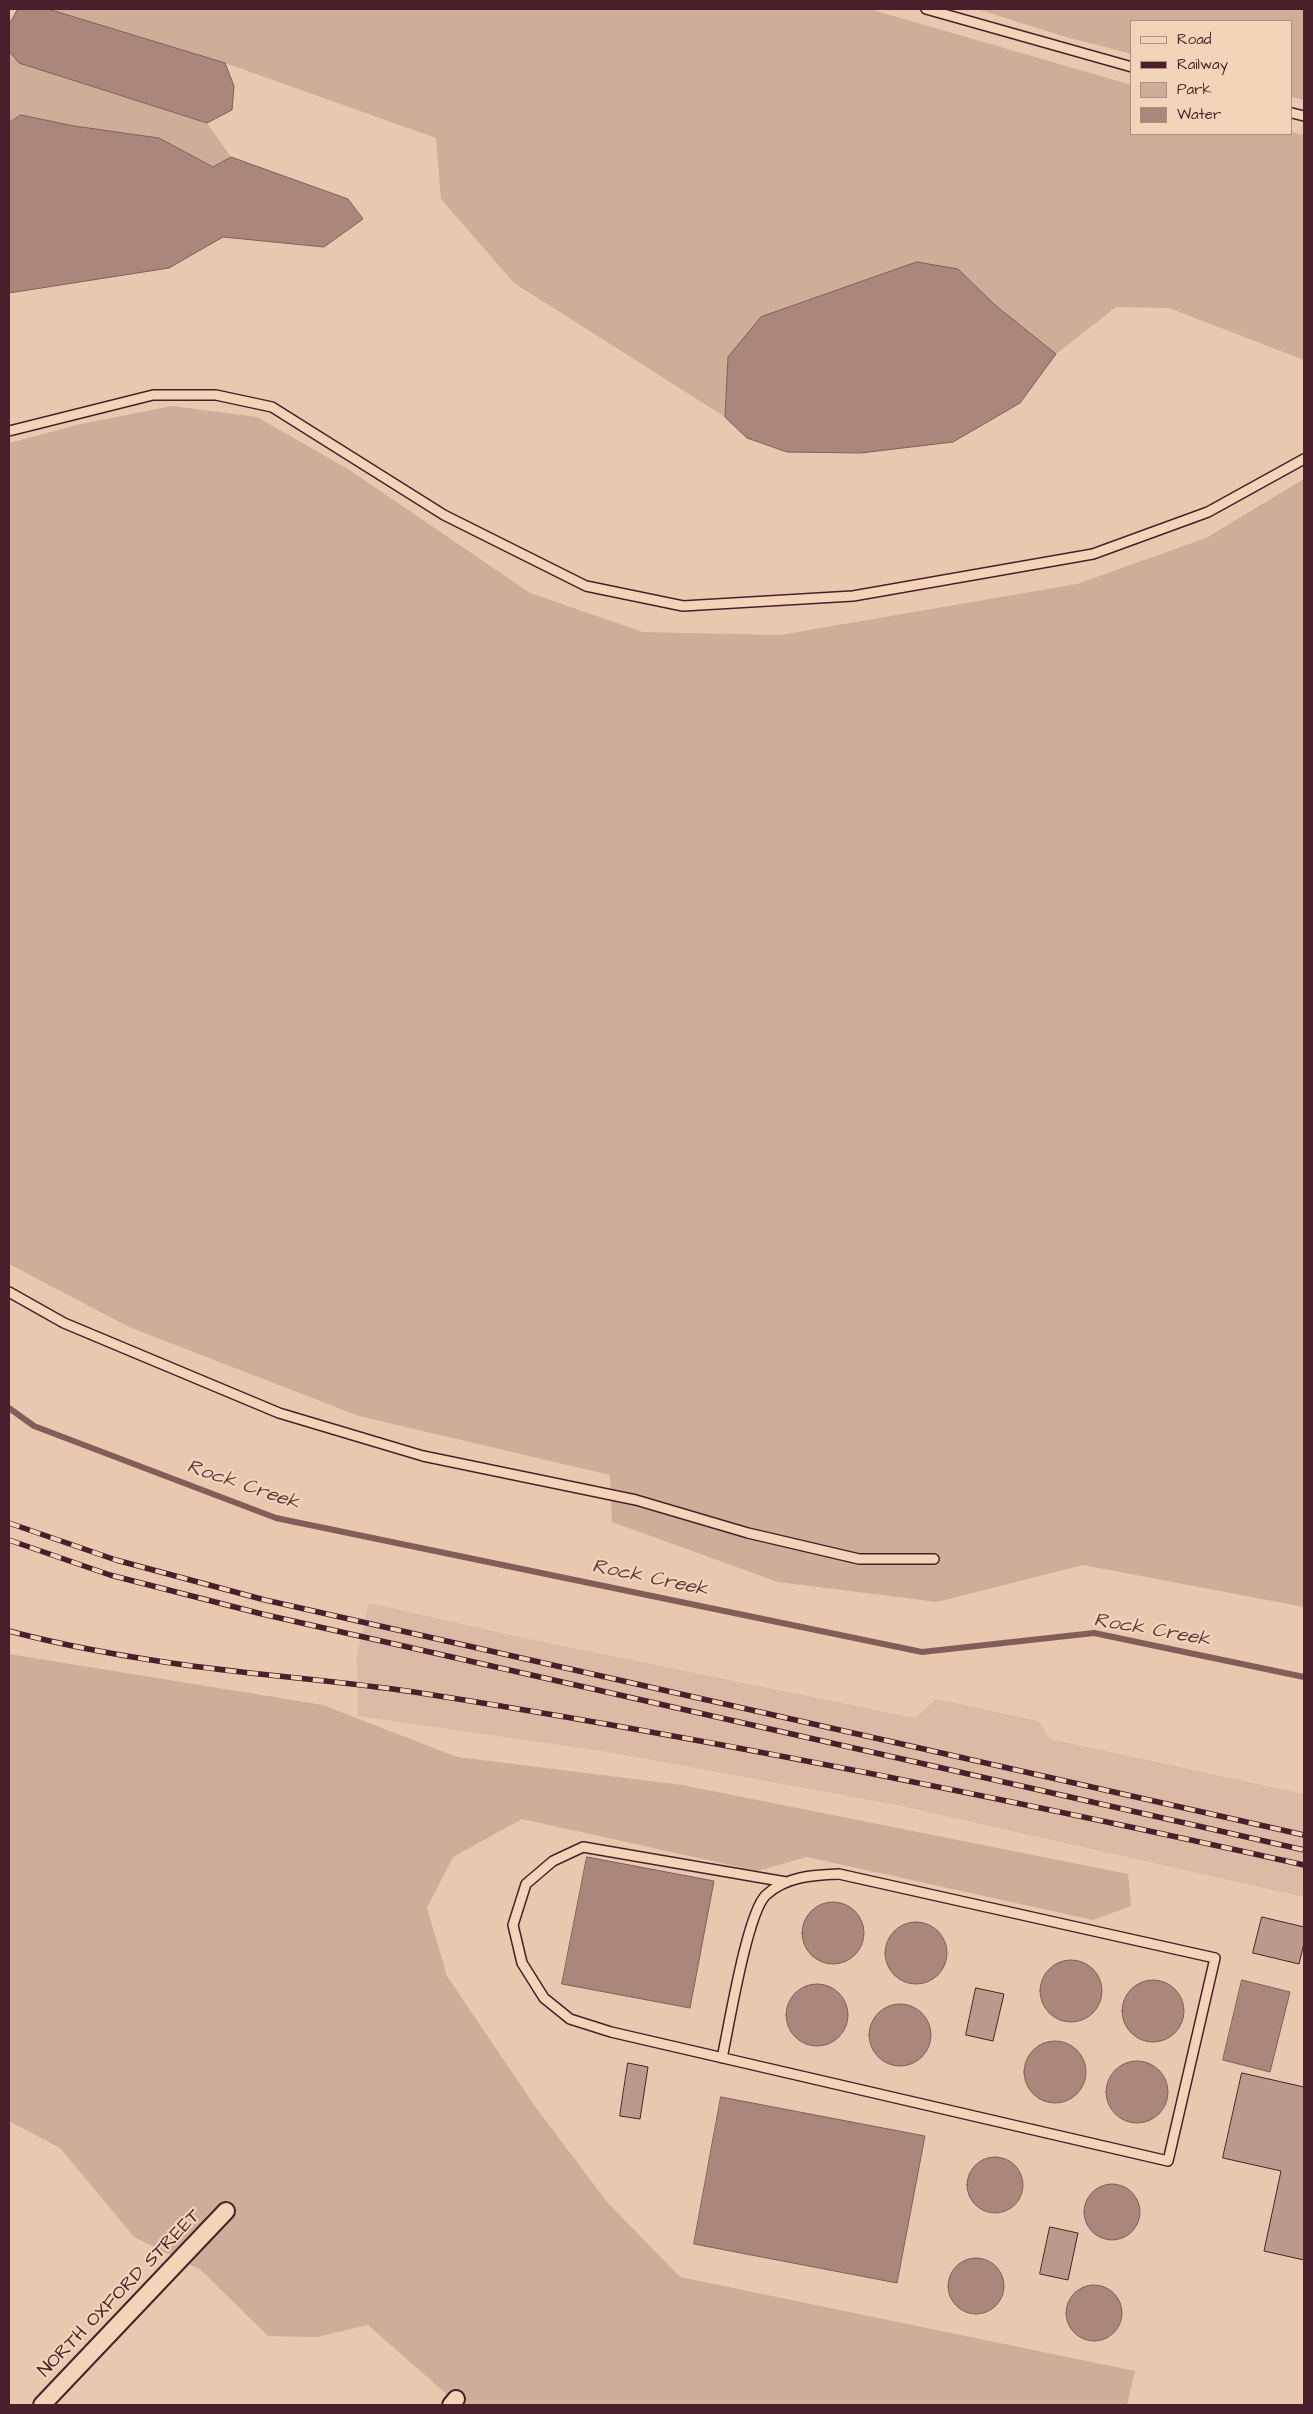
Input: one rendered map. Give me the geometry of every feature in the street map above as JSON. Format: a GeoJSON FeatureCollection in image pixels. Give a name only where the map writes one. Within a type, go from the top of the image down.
{"type":"FeatureCollection","features":[{"type":"Feature","properties":{"kind":"street","name":"NORTH OXFORD STREET"},"geometry":{"type":"LineString","coordinates":[[42,2405],[226,2211]]}},
{"type":"Feature","properties":{"kind":"lane"},"geometry":{"type":"LineString","coordinates":[[926,9],[1130,66]]}},
{"type":"Feature","properties":{"kind":"lane"},"geometry":{"type":"LineString","coordinates":[[9,431],[153,395],[216,395],[272,407],[444,515],[586,586],[683,606],[853,596],[1093,554],[1208,512],[1304,459]]}},
{"type":"Feature","properties":{"kind":"lane"},"geometry":{"type":"LineString","coordinates":[[9,1292],[64,1324],[279,1413],[423,1456],[636,1500],[748,1533],[859,1559],[934,1559]]}},
{"type":"Feature","properties":{"kind":"lane"},"geometry":{"type":"LineString","coordinates":[[722,2058],[748,1940],[758,1907],[766,1895],[786,1882],[807,1876],[839,1874],[1215,1958],[1168,2161],[722,2058],[611,2032],[570,2019],[544,1998],[522,1963],[513,1925],[526,1884],[553,1861],[583,1847],[786,1882]]}},
{"type":"Feature","properties":{"kind":"shaded area"},"geometry":{"type":"Polygon","coordinates":[[[369,1603],[524,1638],[915,1718],[936,1699],[1038,1721],[1050,1739],[1304,1794],[1304,1897],[897,1805],[608,1752],[358,1716],[357,1655],[369,1603]]]}},
{"type":"Feature","properties":{"kind":"green space"},"geometry":{"type":"Polygon","coordinates":[[[48,9],[869,9],[1130,84],[1130,135],[1293,135],[1293,132],[1304,135],[1304,360],[1169,308],[1116,307],[1056,354],[995,305],[958,269],[728,357],[725,417],[514,283],[441,199],[436,138],[225,63],[48,9]]]}},
{"type":"Feature","properties":{"kind":"green space"},"geometry":{"type":"Polygon","coordinates":[[[977,9],[1304,9],[1304,100],[1293,97],[1293,20],[1130,20],[1130,53],[1066,37],[977,9]]]}},
{"type":"Feature","properties":{"kind":"green space"},"geometry":{"type":"Polygon","coordinates":[[[9,51],[19,63],[207,123],[231,157],[213,167],[159,138],[74,126],[21,115],[9,123],[9,51]]]}},
{"type":"Feature","properties":{"kind":"green space"},"geometry":{"type":"Polygon","coordinates":[[[172,406],[257,417],[348,469],[530,593],[643,632],[780,635],[1077,584],[1206,538],[1304,479],[1304,1607],[1083,1565],[937,1602],[778,1582],[612,1522],[610,1475],[359,1416],[129,1327],[9,1264],[9,443],[81,424],[172,406]]]}},
{"type":"Feature","properties":{"kind":"green space"},"geometry":{"type":"Polygon","coordinates":[[[9,1654],[323,1705],[457,1757],[682,1785],[1128,1874],[1131,1906],[1093,1920],[807,1857],[757,1871],[522,1819],[453,1857],[427,1908],[447,1976],[534,2105],[607,2202],[680,2277],[1135,2371],[1127,2405],[459,2405],[368,2325],[317,2337],[268,2336],[201,2270],[134,2237],[60,2148],[9,2121],[9,1654]]]}},
{"type":"Feature","properties":{"kind":"water"},"geometry":{"type":"Polygon","coordinates":[[[48,9],[225,63],[234,86],[232,110],[207,123],[19,63],[9,51],[9,25],[17,10],[48,9]]]}},
{"type":"Feature","properties":{"kind":"water"},"geometry":{"type":"Polygon","coordinates":[[[21,115],[74,126],[159,138],[213,167],[231,157],[348,199],[363,219],[324,247],[223,237],[169,268],[9,293],[9,123],[21,115]]]}},
{"type":"Feature","properties":{"kind":"water"},"geometry":{"type":"Polygon","coordinates":[[[917,262],[958,269],[995,305],[1056,354],[1020,403],[953,442],[861,453],[787,452],[747,438],[725,417],[728,357],[761,317],[917,262]]]}},
{"type":"Feature","properties":{"kind":"water"},"geometry":{"type":"Polygon","coordinates":[[[587,1857],[714,1881],[690,2008],[562,1984],[587,1857]]]}},
{"type":"Feature","properties":{"kind":"water"},"geometry":{"type":"Polygon","coordinates":[[[827,1902],[839,1902],[855,1911],[862,1921],[864,1933],[862,1945],[855,1955],[839,1964],[827,1964],[816,1959],[807,1950],[802,1939],[802,1927],[807,1916],[816,1907],[827,1902]]]}},
{"type":"Feature","properties":{"kind":"water"},"geometry":{"type":"Polygon","coordinates":[[[910,1922],[922,1922],[938,1931],[945,1941],[947,1953],[945,1965],[938,1975],[922,1984],[910,1984],[899,1979],[890,1970],[885,1959],[885,1947],[890,1936],[899,1927],[910,1922]]]}},
{"type":"Feature","properties":{"kind":"water"},"geometry":{"type":"Polygon","coordinates":[[[1065,1960],[1077,1960],[1093,1969],[1100,1979],[1102,1991],[1100,2003],[1093,2013],[1077,2022],[1065,2022],[1054,2017],[1045,2008],[1040,1997],[1040,1985],[1045,1974],[1054,1965],[1065,1960]]]}},
{"type":"Feature","properties":{"kind":"water"},"geometry":{"type":"Polygon","coordinates":[[[1147,1980],[1159,1980],[1175,1989],[1182,1999],[1184,2011],[1182,2023],[1175,2033],[1159,2042],[1147,2042],[1136,2037],[1127,2028],[1122,2017],[1122,2005],[1127,1994],[1136,1985],[1147,1980]]]}},
{"type":"Feature","properties":{"kind":"water"},"geometry":{"type":"Polygon","coordinates":[[[1242,1980],[1290,1992],[1270,2072],[1223,2060],[1242,1980]]]}},
{"type":"Feature","properties":{"kind":"water"},"geometry":{"type":"Polygon","coordinates":[[[811,1984],[823,1984],[839,1993],[846,2003],[848,2015],[846,2027],[839,2037],[823,2046],[811,2046],[800,2041],[791,2032],[786,2021],[786,2009],[791,1998],[800,1989],[811,1984]]]}},
{"type":"Feature","properties":{"kind":"water"},"geometry":{"type":"Polygon","coordinates":[[[894,2004],[906,2004],[922,2013],[929,2023],[931,2035],[929,2047],[922,2057],[906,2066],[894,2066],[883,2061],[874,2052],[869,2041],[869,2029],[874,2018],[883,2009],[894,2004]]]}},
{"type":"Feature","properties":{"kind":"water"},"geometry":{"type":"Polygon","coordinates":[[[1049,2041],[1061,2041],[1077,2050],[1084,2060],[1086,2072],[1084,2084],[1077,2094],[1061,2103],[1049,2103],[1038,2098],[1029,2089],[1024,2078],[1024,2066],[1029,2055],[1038,2046],[1049,2041]]]}},
{"type":"Feature","properties":{"kind":"water"},"geometry":{"type":"Polygon","coordinates":[[[1131,2061],[1143,2061],[1159,2070],[1166,2080],[1168,2092],[1166,2104],[1159,2114],[1143,2123],[1131,2123],[1120,2118],[1111,2109],[1106,2098],[1106,2086],[1111,2075],[1120,2066],[1131,2061]]]}},
{"type":"Feature","properties":{"kind":"water"},"geometry":{"type":"Polygon","coordinates":[[[721,2097],[925,2136],[897,2283],[694,2244],[721,2097]]]}},
{"type":"Feature","properties":{"kind":"water"},"geometry":{"type":"Polygon","coordinates":[[[989,2157],[1001,2157],[1011,2161],[1019,2169],[1023,2185],[1019,2201],[1011,2209],[1001,2213],[989,2213],[979,2209],[971,2201],[967,2191],[967,2179],[971,2169],[979,2161],[989,2157]]]}},
{"type":"Feature","properties":{"kind":"water"},"geometry":{"type":"Polygon","coordinates":[[[1106,2184],[1118,2184],[1128,2188],[1136,2196],[1140,2212],[1136,2228],[1128,2236],[1118,2240],[1106,2240],[1096,2236],[1088,2228],[1084,2218],[1084,2206],[1088,2196],[1096,2188],[1106,2184]]]}},
{"type":"Feature","properties":{"kind":"water"},"geometry":{"type":"Polygon","coordinates":[[[970,2258],[982,2258],[992,2262],[1000,2270],[1004,2286],[1000,2302],[992,2310],[982,2314],[970,2314],[960,2310],[952,2302],[948,2292],[948,2280],[952,2270],[960,2262],[970,2258]]]}},
{"type":"Feature","properties":{"kind":"water"},"geometry":{"type":"Polygon","coordinates":[[[1088,2285],[1100,2285],[1110,2289],[1118,2297],[1122,2313],[1118,2329],[1110,2337],[1100,2341],[1088,2341],[1078,2337],[1070,2329],[1066,2319],[1066,2307],[1070,2297],[1078,2289],[1088,2285]]]}},
{"type":"Feature","properties":{"kind":"building"},"geometry":{"type":"Polygon","coordinates":[[[1262,1917],[1304,1927],[1304,1943],[1299,1964],[1253,1953],[1262,1917]]]}},
{"type":"Feature","properties":{"kind":"building"},"geometry":{"type":"Polygon","coordinates":[[[976,1988],[1004,1994],[993,2041],[966,2035],[976,1988]]]}},
{"type":"Feature","properties":{"kind":"building"},"geometry":{"type":"Polygon","coordinates":[[[628,2063],[648,2067],[640,2119],[620,2116],[628,2063]]]}},
{"type":"Feature","properties":{"kind":"building"},"geometry":{"type":"Polygon","coordinates":[[[1242,2073],[1304,2087],[1304,2260],[1264,2251],[1281,2171],[1223,2158],[1242,2073]]]}},
{"type":"Feature","properties":{"kind":"building"},"geometry":{"type":"Polygon","coordinates":[[[1050,2227],[1078,2233],[1068,2280],[1040,2274],[1050,2227]]]}},
{"type":"Feature","properties":{"kind":"waterway","name":"Rock Creek"},"geometry":{"type":"LineString","coordinates":[[9,1408],[34,1426],[276,1518],[922,1652],[1094,1633],[1304,1677]]}},
{"type":"Feature","properties":{"kind":"railway"},"geometry":{"type":"LineString","coordinates":[[9,1523],[116,1560],[265,1600],[1304,1835]]}},
{"type":"Feature","properties":{"kind":"railway"},"geometry":{"type":"LineString","coordinates":[[9,1540],[110,1575],[262,1614],[1304,1850]]}},
{"type":"Feature","properties":{"kind":"railway"},"geometry":{"type":"LineString","coordinates":[[9,1631],[69,1645],[150,1660],[414,1692],[749,1750],[972,1794],[1304,1865]]}}]}
